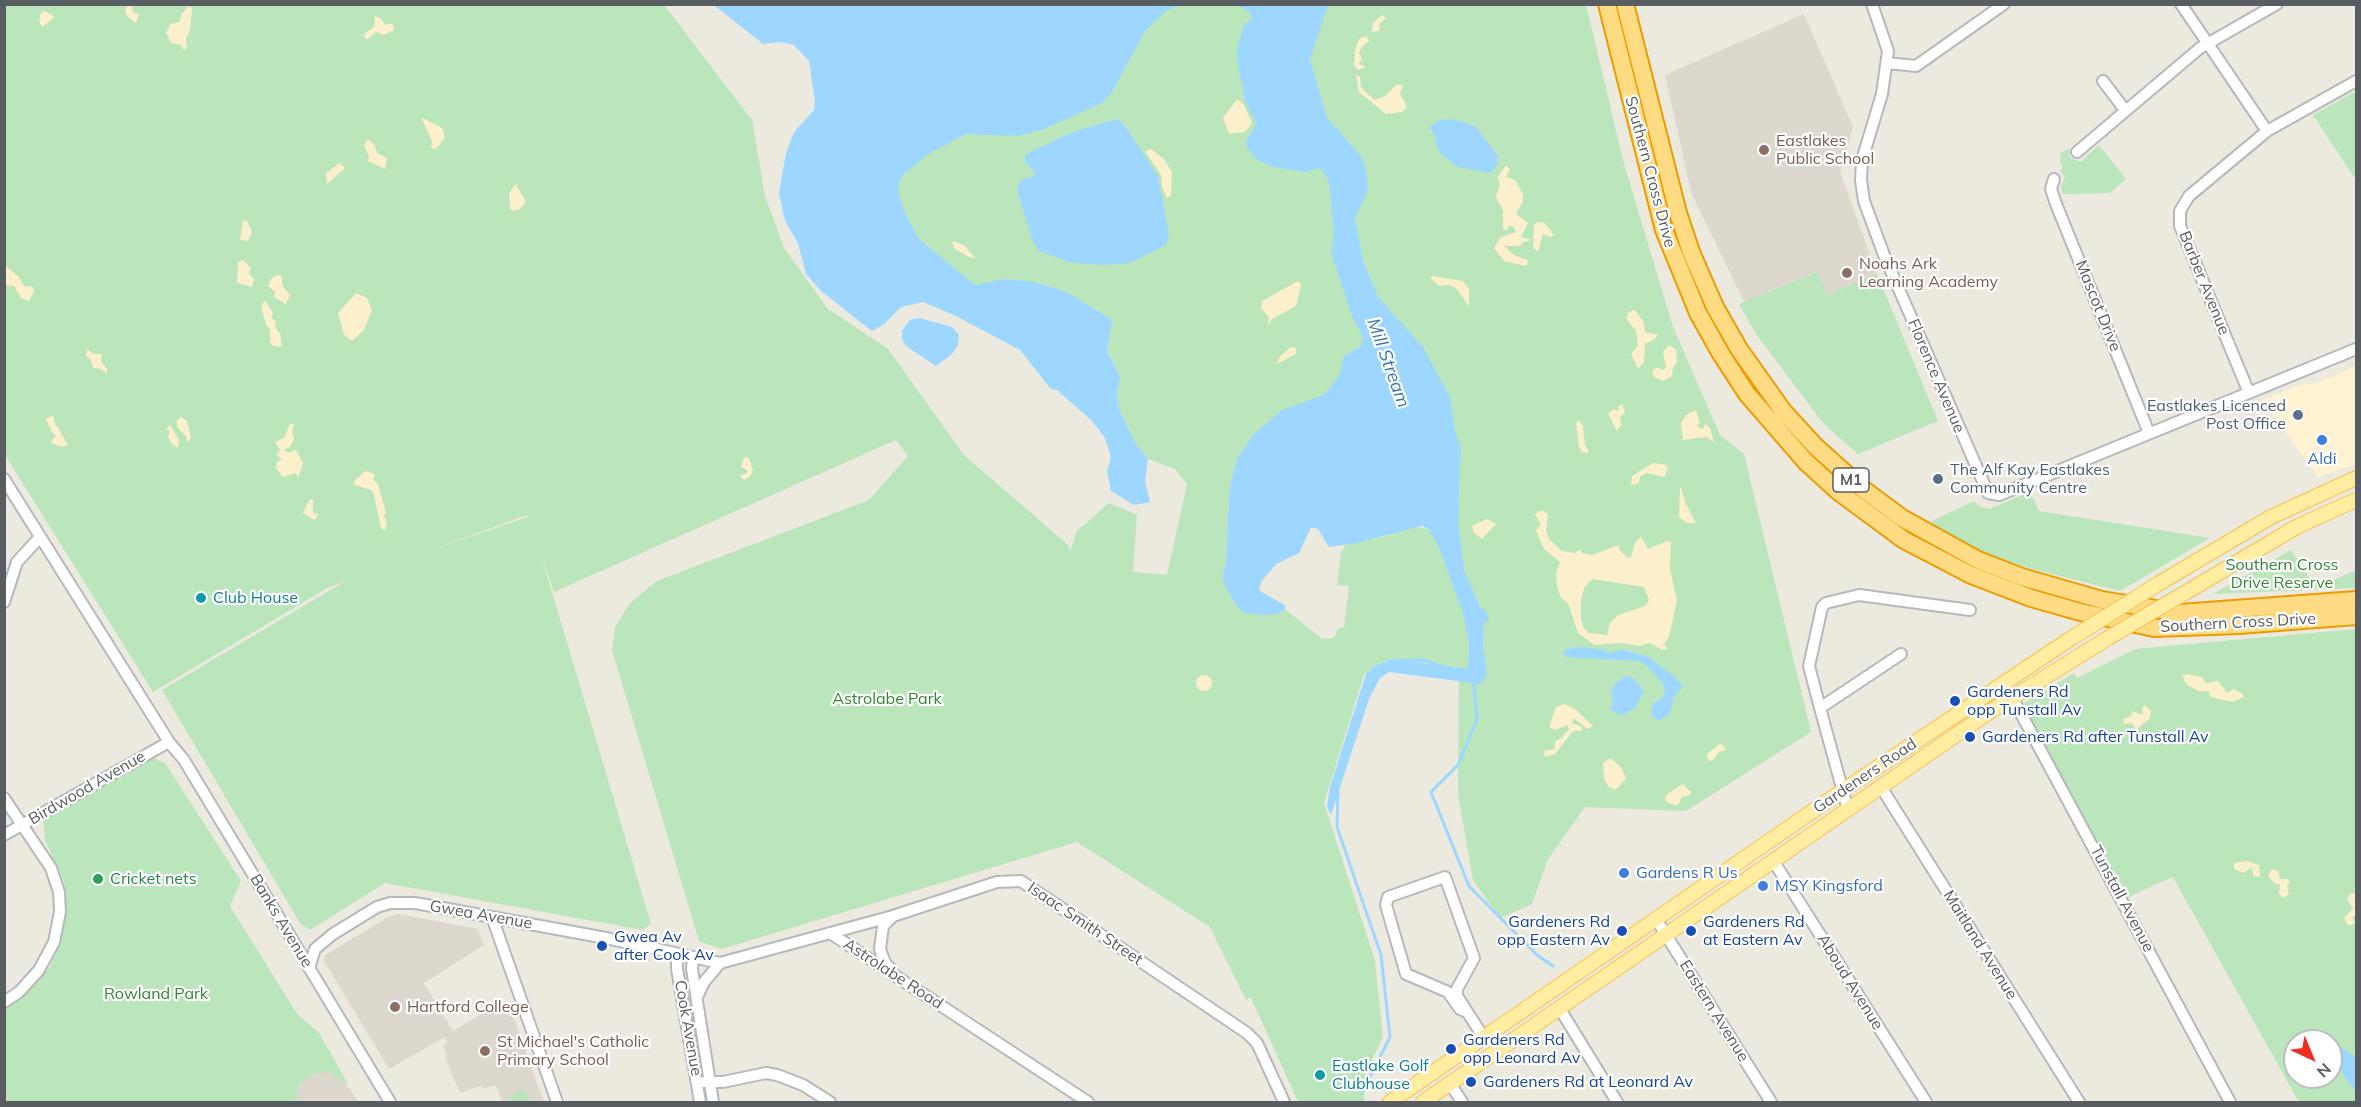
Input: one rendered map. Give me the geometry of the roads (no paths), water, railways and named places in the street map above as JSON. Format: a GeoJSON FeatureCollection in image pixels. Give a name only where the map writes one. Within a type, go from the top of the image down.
{"type":"FeatureCollection","features":[{"type":"Feature","properties":{"kind":"highway","name":"Southern Cross Drive"},"geometry":{"type":"LineString","coordinates":[[1607,4],[1664,230],[1698,313],[1721,354],[1748,394],[1806,462],[1839,492],[1904,540],[1971,575],[2031,598],[2080,612],[2154,628],[2239,625],[2356,616]]}},
{"type":"Feature","properties":{"kind":"highway","name":"Southern Cross Drive"},"geometry":{"type":"LineString","coordinates":[[1625,4],[1678,213],[1691,252],[1715,307],[1739,350],[1783,411],[1815,446],[1863,489],[1902,518],[1978,560],[2022,577],[2102,600],[2180,613],[2356,600]]}},
{"type":"Feature","properties":{"kind":"main road","name":"Gardeners Road"},"geometry":{"type":"LineString","coordinates":[[1390,1102],[1842,791],[2067,641],[2271,516],[2356,478]]}},
{"type":"Feature","properties":{"kind":"main road","name":"Gardeners Road"},"geometry":{"type":"LineString","coordinates":[[1423,1102],[1451,1085],[2012,697],[2298,526],[2356,500]]}},
{"type":"Feature","properties":{"kind":"street","name":"Florence Avenue"},"geometry":{"type":"LineString","coordinates":[[1872,4],[1887,42],[1887,63],[1862,160],[1861,180],[1864,201],[1884,255],[1984,488],[1992,495],[1999,495],[2149,433]]}},
{"type":"Feature","properties":{"kind":"street"},"geometry":{"type":"LineString","coordinates":[[1887,63],[1916,66],[2004,4]]}},
{"type":"Feature","properties":{"kind":"street"},"geometry":{"type":"LineString","coordinates":[[2181,4],[2267,131]]}},
{"type":"Feature","properties":{"kind":"street"},"geometry":{"type":"LineString","coordinates":[[2077,152],[2207,43],[2277,4]]}},
{"type":"Feature","properties":{"kind":"street"},"geometry":{"type":"LineString","coordinates":[[2103,81],[2125,110]]}},
{"type":"Feature","properties":{"kind":"street","name":"Barber Avenue"},"geometry":{"type":"LineString","coordinates":[[2249,393],[2179,218],[2189,196],[2267,131],[2356,81]]}},
{"type":"Feature","properties":{"kind":"street","name":"Mascot Drive"},"geometry":{"type":"LineString","coordinates":[[2054,179],[2051,189],[2056,204],[2149,433]]}},
{"type":"Feature","properties":{"kind":"street"},"geometry":{"type":"LineString","coordinates":[[2149,433],[2356,349]]}},
{"type":"Feature","properties":{"kind":"street","name":"Banks Avenue"},"geometry":{"type":"LineString","coordinates":[[4,480],[169,742],[184,760],[390,1102]]}},
{"type":"Feature","properties":{"kind":"street"},"geometry":{"type":"LineString","coordinates":[[5,600],[17,562],[40,537]]}},
{"type":"Feature","properties":{"kind":"street"},"geometry":{"type":"LineString","coordinates":[[1848,810],[1809,666],[1822,607],[1826,603],[1859,595],[1970,610]]}},
{"type":"Feature","properties":{"kind":"street"},"geometry":{"type":"LineString","coordinates":[[1820,708],[1900,654]]}},
{"type":"Feature","properties":{"kind":"street","name":"Tunstall Avenue"},"geometry":{"type":"LineString","coordinates":[[2012,697],[2230,1102]]}},
{"type":"Feature","properties":{"kind":"street","name":"Banks Avenue"},"geometry":{"type":"LineString","coordinates":[[169,742],[177,762],[384,1102]]}},
{"type":"Feature","properties":{"kind":"street","name":"Birdwood Avenue"},"geometry":{"type":"LineString","coordinates":[[4,835],[169,742]]}},
{"type":"Feature","properties":{"kind":"street","name":"Maitland Avenue"},"geometry":{"type":"LineString","coordinates":[[1881,787],[2079,1102]]}},
{"type":"Feature","properties":{"kind":"street"},"geometry":{"type":"LineString","coordinates":[[4,798],[51,868],[59,892],[60,912],[54,942],[39,970],[19,992],[4,1002]]}},
{"type":"Feature","properties":{"kind":"street","name":"Aboud Avenue"},"geometry":{"type":"LineString","coordinates":[[1774,862],[1926,1102]]}},
{"type":"Feature","properties":{"kind":"street"},"geometry":{"type":"LineString","coordinates":[[1465,1011],[1448,992],[1406,974],[1386,905],[1388,897],[1445,877],[1474,958],[1457,989],[1465,1011],[1484,1038]]}},
{"type":"Feature","properties":{"kind":"street","name":"Isaac Smith Street"},"geometry":{"type":"LineString","coordinates":[[830,933],[893,916],[998,882],[1021,881],[1247,1033],[1257,1043],[1284,1102]]}},
{"type":"Feature","properties":{"kind":"street","name":"Gwea Avenue"},"geometry":{"type":"LineString","coordinates":[[309,968],[315,950],[333,934],[377,907],[401,902],[492,917],[677,954]]}},
{"type":"Feature","properties":{"kind":"street"},"geometry":{"type":"LineString","coordinates":[[893,916],[884,926],[880,949],[885,963],[902,980]]}},
{"type":"Feature","properties":{"kind":"street"},"geometry":{"type":"LineString","coordinates":[[492,917],[557,1102]]}},
{"type":"Feature","properties":{"kind":"street","name":"Eastern Avenue"},"geometry":{"type":"LineString","coordinates":[[1656,919],[1771,1102]]}},
{"type":"Feature","properties":{"kind":"street","name":"Astrolabe Road"},"geometry":{"type":"LineString","coordinates":[[677,954],[720,963],[830,933],[1088,1102]]}},
{"type":"Feature","properties":{"kind":"street","name":"Cook Avenue"},"geometry":{"type":"LineString","coordinates":[[677,954],[677,969],[700,1102]]}},
{"type":"Feature","properties":{"kind":"street","name":"Cook Avenue"},"geometry":{"type":"LineString","coordinates":[[693,958],[696,998],[713,1102]]}},
{"type":"Feature","properties":{"kind":"street","name":"Cook Avenue"},"geometry":{"type":"LineString","coordinates":[[696,998],[704,982],[720,963]]}},
{"type":"Feature","properties":{"kind":"street"},"geometry":{"type":"LineString","coordinates":[[1560,1009],[1617,1102]]}},
{"type":"Feature","properties":{"kind":"street"},"geometry":{"type":"LineString","coordinates":[[697,1082],[723,1082],[766,1073],[803,1084],[830,1102]]}},
{"type":"Feature","properties":{"kind":"street"},"geometry":{"type":"LineString","coordinates":[[1451,1085],[1462,1102]]}},
{"type":"Feature","properties":{"kind":"water"},"geometry":{"type":"Polygon","coordinates":[[[714,5],[1180,5],[1166,11],[1145,31],[1112,92],[1102,103],[1042,130],[1017,136],[966,134],[927,155],[904,174],[899,182],[898,192],[906,215],[919,239],[975,285],[1005,279],[1033,282],[1065,291],[1112,320],[1107,351],[1120,376],[1117,395],[1120,411],[1136,444],[1148,459],[1145,481],[1150,502],[1134,505],[1111,491],[1107,471],[1111,457],[1105,438],[1092,421],[1058,391],[1050,388],[1020,350],[956,316],[923,302],[901,307],[883,325],[872,331],[821,291],[806,274],[798,243],[785,221],[779,193],[786,153],[794,132],[814,110],[815,102],[809,61],[794,45],[780,42],[763,44],[714,5]]]}},
{"type":"Feature","properties":{"kind":"water"},"geometry":{"type":"Polygon","coordinates":[[[1237,5],[1328,5],[1310,60],[1327,118],[1362,157],[1366,170],[1368,191],[1355,218],[1363,260],[1378,297],[1423,347],[1450,397],[1455,431],[1461,448],[1458,521],[1464,569],[1480,607],[1486,611],[1489,620],[1484,623],[1483,644],[1487,674],[1481,684],[1389,672],[1380,678],[1369,699],[1331,815],[1327,806],[1330,787],[1366,674],[1374,666],[1391,659],[1468,669],[1469,644],[1464,616],[1439,548],[1429,529],[1422,526],[1357,543],[1329,547],[1318,529],[1311,527],[1299,553],[1276,564],[1261,582],[1259,589],[1263,593],[1285,605],[1285,609],[1280,613],[1267,615],[1244,613],[1236,605],[1222,577],[1226,561],[1229,490],[1237,459],[1253,435],[1282,410],[1324,395],[1339,376],[1344,356],[1361,346],[1363,337],[1352,316],[1331,253],[1334,236],[1329,182],[1325,174],[1319,168],[1306,172],[1273,167],[1257,160],[1247,148],[1246,141],[1257,124],[1245,101],[1237,61],[1237,48],[1244,25],[1252,18],[1250,12],[1237,5]]]}},
{"type":"Feature","properties":{"kind":"water"},"geometry":{"type":"Polygon","coordinates":[[[1118,119],[1128,130],[1158,176],[1169,235],[1166,245],[1130,263],[1103,265],[1069,262],[1039,251],[1033,242],[1018,194],[1018,185],[1024,178],[1031,178],[1036,173],[1025,162],[1026,154],[1073,132],[1118,119]]]}},
{"type":"Feature","properties":{"kind":"water"},"geometry":{"type":"Polygon","coordinates":[[[1453,119],[1475,126],[1498,156],[1498,164],[1490,173],[1458,167],[1441,154],[1436,145],[1435,135],[1429,127],[1440,120],[1453,119]]]}},
{"type":"Feature","properties":{"kind":"water"},"geometry":{"type":"Polygon","coordinates":[[[919,318],[952,327],[959,335],[958,345],[952,354],[936,366],[906,346],[902,339],[902,331],[910,320],[919,318]]]}},
{"type":"Feature","properties":{"kind":"water"},"geometry":{"type":"Polygon","coordinates":[[[1578,647],[1605,650],[1606,653],[1623,650],[1647,656],[1675,677],[1683,687],[1675,695],[1669,715],[1659,720],[1651,716],[1653,704],[1664,696],[1665,691],[1663,684],[1647,666],[1639,661],[1566,657],[1563,653],[1564,650],[1578,647]]]}},
{"type":"Feature","properties":{"kind":"water"},"geometry":{"type":"Polygon","coordinates":[[[1626,676],[1633,678],[1644,691],[1635,708],[1623,715],[1611,710],[1613,702],[1611,691],[1615,684],[1626,676]]]}},
{"type":"Feature","properties":{"kind":"water"},"geometry":{"type":"Polygon","coordinates":[[[2343,1049],[2356,1057],[2356,1093],[2343,1074],[2343,1049]]]}},
{"type":"Feature","properties":{"kind":"waterway","name":"Mill Stream"},"geometry":{"type":"LineString","coordinates":[[1396,661],[1424,660],[1447,668]]}},
{"type":"Feature","properties":{"kind":"waterway"},"geometry":{"type":"LineString","coordinates":[[1473,678],[1477,720],[1458,765],[1431,792],[1469,886],[1537,955],[1553,966]]}},
{"type":"Feature","properties":{"kind":"waterway"},"geometry":{"type":"LineString","coordinates":[[1338,792],[1337,827],[1381,955],[1390,1037],[1362,1093]]}},
{"type":"Feature","properties":{"kind":"place","name":"Eastlakes Public School"},"geometry":{"type":"Point","coordinates":[1764,150]}},
{"type":"Feature","properties":{"kind":"place","name":"Noahs Ark Learning Academy"},"geometry":{"type":"Point","coordinates":[1847,273]}},
{"type":"Feature","properties":{"kind":"place","name":"Eastlakes Licenced Post Office"},"geometry":{"type":"Point","coordinates":[2298,415]}},
{"type":"Feature","properties":{"kind":"place","name":"Aldi"},"geometry":{"type":"Point","coordinates":[2322,440]}},
{"type":"Feature","properties":{"kind":"place","name":"The Alf Kay Eastlakes Community Centre"},"geometry":{"type":"Point","coordinates":[1938,479]}},
{"type":"Feature","properties":{"kind":"place","name":"Club House"},"geometry":{"type":"Point","coordinates":[201,598]}},
{"type":"Feature","properties":{"kind":"place","name":"Gardeners Rd opp Tunstall Av"},"geometry":{"type":"Point","coordinates":[1955,701]}},
{"type":"Feature","properties":{"kind":"place","name":"Gardeners Rd after Tunstall Av"},"geometry":{"type":"Point","coordinates":[1970,737]}},
{"type":"Feature","properties":{"kind":"place","name":"Gardens R Us"},"geometry":{"type":"Point","coordinates":[1624,873]}},
{"type":"Feature","properties":{"kind":"place","name":"Cricket nets"},"geometry":{"type":"Point","coordinates":[98,879]}},
{"type":"Feature","properties":{"kind":"place","name":"MSY Kingsford"},"geometry":{"type":"Point","coordinates":[1763,886]}},
{"type":"Feature","properties":{"kind":"place","name":"Gardeners Rd opp Eastern Av"},"geometry":{"type":"Point","coordinates":[1622,931]}},
{"type":"Feature","properties":{"kind":"place","name":"Gardeners Rd at Eastern Av"},"geometry":{"type":"Point","coordinates":[1691,931]}},
{"type":"Feature","properties":{"kind":"place","name":"Gwea Av after Cook Av"},"geometry":{"type":"Point","coordinates":[602,946]}},
{"type":"Feature","properties":{"kind":"place","name":"Hartford College"},"geometry":{"type":"Point","coordinates":[395,1007]}},
{"type":"Feature","properties":{"kind":"place","name":"Gardeners Rd opp Leonard Av"},"geometry":{"type":"Point","coordinates":[1451,1049]}},
{"type":"Feature","properties":{"kind":"place","name":"St Michael's Catholic Primary School"},"geometry":{"type":"Point","coordinates":[485,1051]}},
{"type":"Feature","properties":{"kind":"place","name":"Eastlake Golf Clubhouse"},"geometry":{"type":"Point","coordinates":[1320,1075]}},
{"type":"Feature","properties":{"kind":"place","name":"Gardeners Rd at Leonard Av"},"geometry":{"type":"Point","coordinates":[1471,1082]}},
{"type":"Feature","properties":{"kind":"park label","name":"Southern Cross Drive Reserve"},"geometry":{"type":"Point","coordinates":[2282,574]}},
{"type":"Feature","properties":{"kind":"park label","name":"Astrolabe Park"},"geometry":{"type":"Point","coordinates":[887,699]}},
{"type":"Feature","properties":{"kind":"park label","name":"Rowland Park"},"geometry":{"type":"Point","coordinates":[156,994]}}]}
